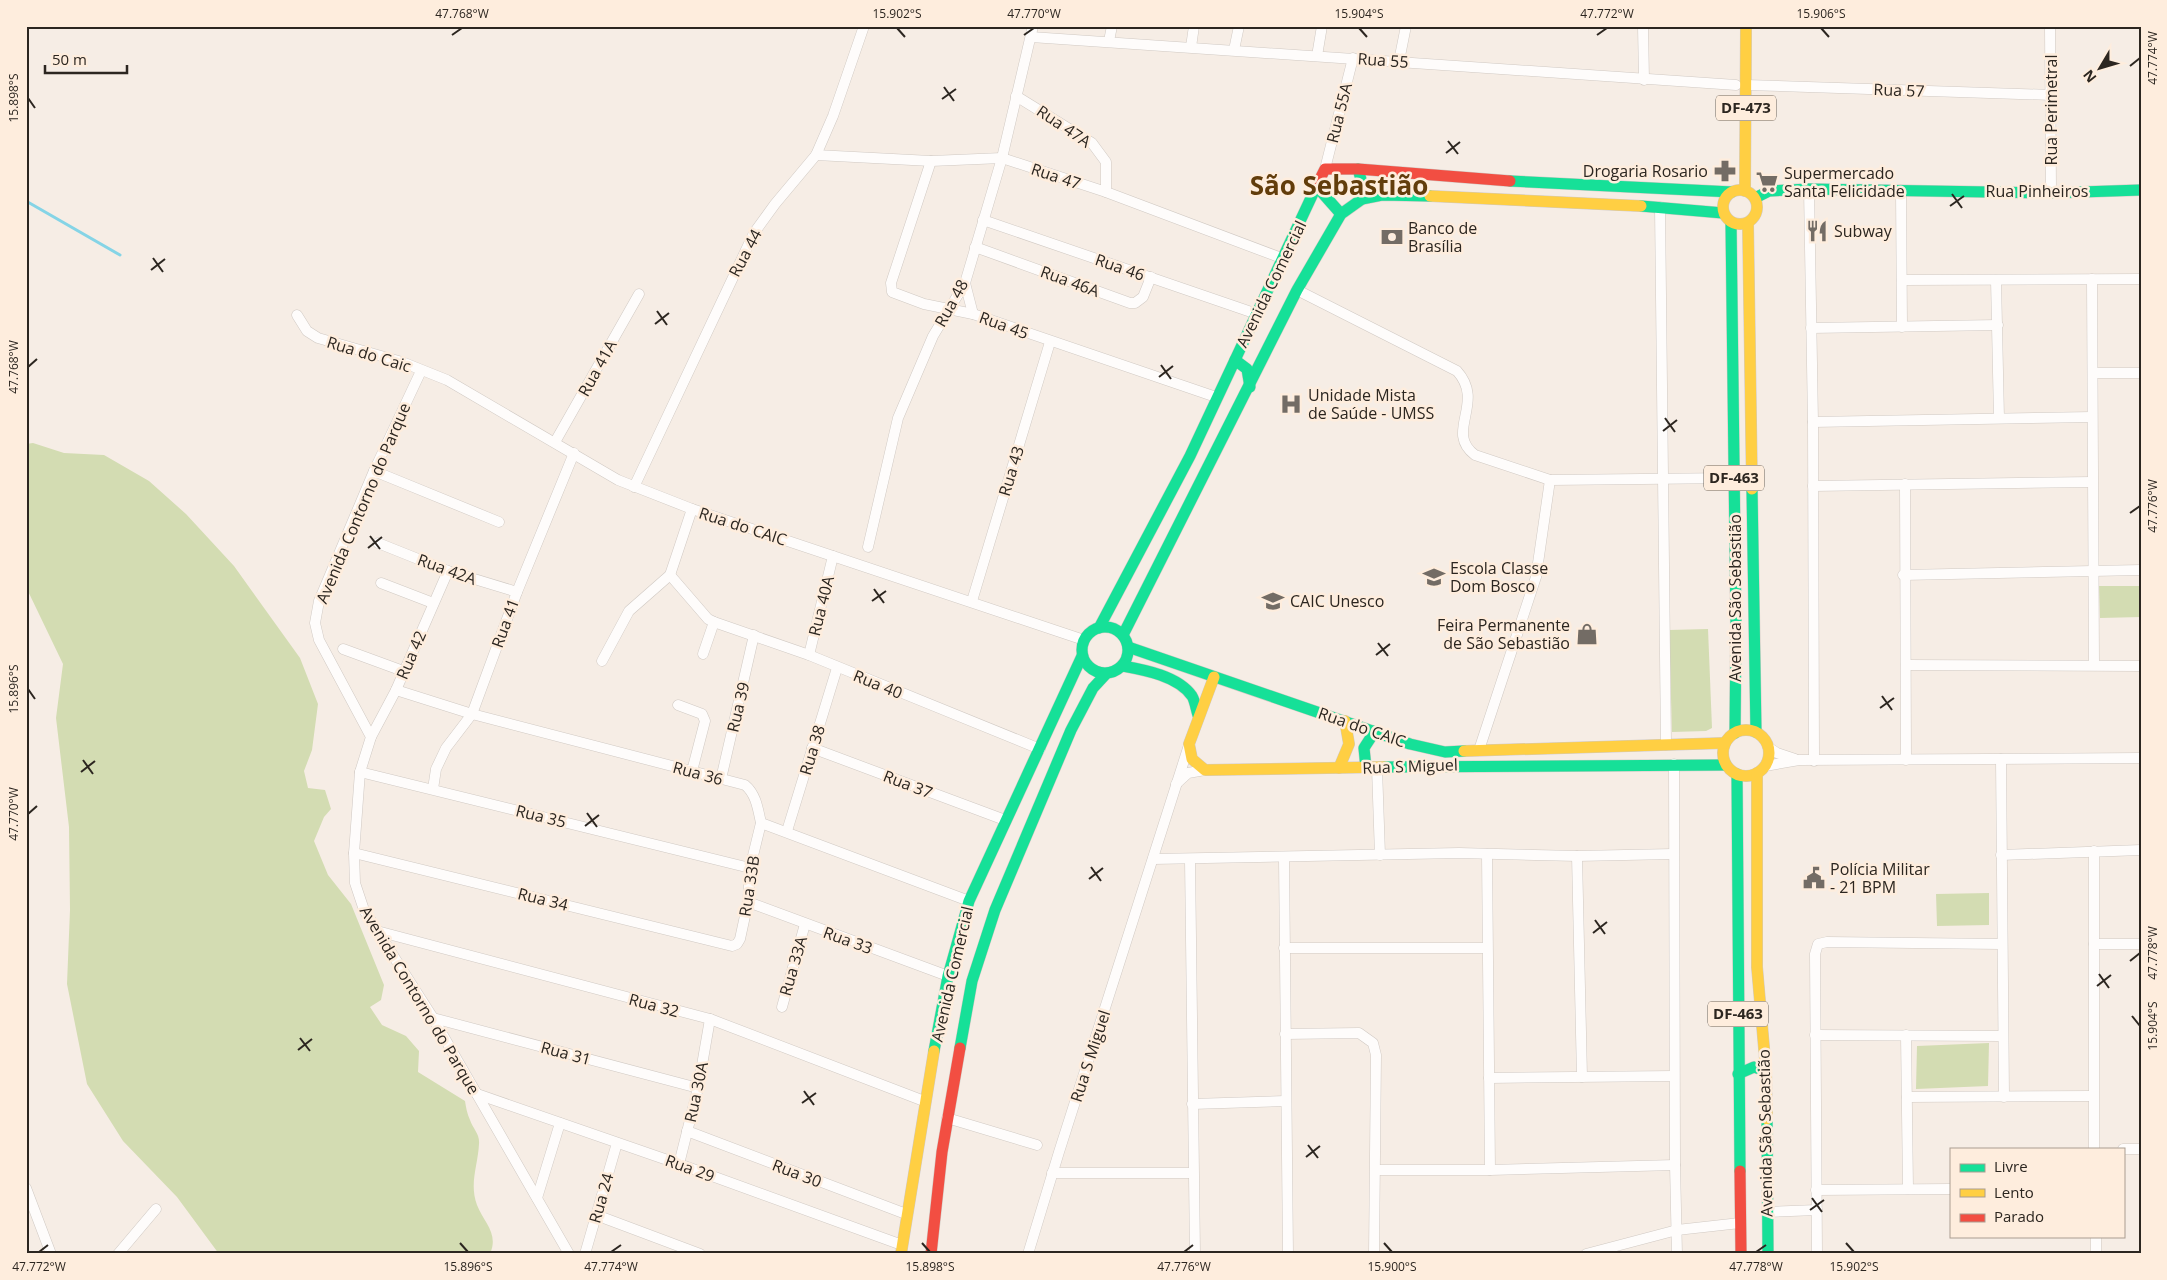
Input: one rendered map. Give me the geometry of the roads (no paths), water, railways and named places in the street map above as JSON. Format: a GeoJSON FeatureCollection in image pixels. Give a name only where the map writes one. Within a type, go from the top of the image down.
{"type":"FeatureCollection","features":[{"type":"Feature","properties":{"kind":"street","name":"Rua 44"},"geometry":{"type":"LineString","coordinates":[[634,487],[754,233],[775,204],[816,155],[833,116],[864,26]]}},
{"type":"Feature","properties":{"kind":"street","name":"Rua 48"},"geometry":{"type":"LineString","coordinates":[[868,547],[898,418],[933,336],[965,283],[1002,158],[1033,26]]}},
{"type":"Feature","properties":{"kind":"street"},"geometry":{"type":"LineString","coordinates":[[1109,42],[1112,26]]}},
{"type":"Feature","properties":{"kind":"street"},"geometry":{"type":"LineString","coordinates":[[1191,47],[1194,26]]}},
{"type":"Feature","properties":{"kind":"street"},"geometry":{"type":"LineString","coordinates":[[1234,50],[1239,26]]}},
{"type":"Feature","properties":{"kind":"street"},"geometry":{"type":"LineString","coordinates":[[1316,56],[1322,26]]}},
{"type":"Feature","properties":{"kind":"street"},"geometry":{"type":"LineString","coordinates":[[1399,61],[1406,26]]}},
{"type":"Feature","properties":{"kind":"street"},"geometry":{"type":"LineString","coordinates":[[1643,26],[1644,80]]}},
{"type":"Feature","properties":{"kind":"street","name":"DF-473"},"geometry":{"type":"LineString","coordinates":[[1735,26],[1741,85]]}},
{"type":"Feature","properties":{"kind":"street","name":"DF-473"},"geometry":{"type":"LineString","coordinates":[[1727,218],[1723,203],[1738,191],[1741,85],[1746,26]]}},
{"type":"Feature","properties":{"kind":"street","name":"Rua Perimetral"},"geometry":{"type":"LineString","coordinates":[[2050,26],[2052,95],[2051,193]]}},
{"type":"Feature","properties":{"kind":"street","name":"Rua 55"},"geometry":{"type":"LineString","coordinates":[[1031,37],[1399,61],[1644,80],[1741,85]]}},
{"type":"Feature","properties":{"kind":"street","name":"Rua 55A"},"geometry":{"type":"LineString","coordinates":[[1325,169],[1353,58]]}},
{"type":"Feature","properties":{"kind":"street","name":"Rua 57"},"geometry":{"type":"LineString","coordinates":[[1741,85],[2052,95]]}},
{"type":"Feature","properties":{"kind":"street","name":"Rua 47A"},"geometry":{"type":"LineString","coordinates":[[1016,96],[1092,143],[1106,162],[1106,192]]}},
{"type":"Feature","properties":{"kind":"street","name":"Rua 47"},"geometry":{"type":"LineString","coordinates":[[816,155],[931,161],[1002,158],[1106,192],[1284,259]]}},
{"type":"Feature","properties":{"kind":"street","name":"Rua 45"},"geometry":{"type":"LineString","coordinates":[[931,161],[890,288],[897,295],[924,304],[973,314],[1050,342],[1216,397]]}},
{"type":"Feature","properties":{"kind":"street"},"geometry":{"type":"LineString","coordinates":[[1325,169],[1358,169],[1513,181],[1738,191],[1755,198],[1758,207],[1755,217],[1748,223],[1738,225],[1727,218]]}},
{"type":"Feature","properties":{"kind":"street","name":"Avenida Comercial"},"geometry":{"type":"LineString","coordinates":[[1099,628],[1190,456],[1216,397],[1318,188],[1325,169]]}},
{"type":"Feature","properties":{"kind":"street"},"geometry":{"type":"LineString","coordinates":[[1358,169],[1362,183],[1362,199]]}},
{"type":"Feature","properties":{"kind":"street"},"geometry":{"type":"LineString","coordinates":[[1318,188],[1341,214]]}},
{"type":"Feature","properties":{"kind":"street"},"geometry":{"type":"LineString","coordinates":[[1808,189],[1813,422],[1814,761]]}},
{"type":"Feature","properties":{"kind":"street","name":"Rua Pinheiros"},"geometry":{"type":"LineString","coordinates":[[1755,198],[1769,191],[1808,189],[2051,193],[2141,190]]}},
{"type":"Feature","properties":{"kind":"street"},"geometry":{"type":"LineString","coordinates":[[1901,190],[1902,327]]}},
{"type":"Feature","properties":{"kind":"street","name":"Avenida Comercial"},"geometry":{"type":"LineString","coordinates":[[1123,635],[1250,388],[1297,290],[1341,214],[1362,199],[1382,195],[1407,195],[1660,207],[1727,218]]}},
{"type":"Feature","properties":{"kind":"street"},"geometry":{"type":"LineString","coordinates":[[1660,207],[1666,745]]}},
{"type":"Feature","properties":{"kind":"street","name":"Avenida São Sebastião"},"geometry":{"type":"LineString","coordinates":[[1727,218],[1734,478],[1735,733]]}},
{"type":"Feature","properties":{"kind":"street","name":"Rua 46"},"geometry":{"type":"LineString","coordinates":[[983,220],[1256,314]]}},
{"type":"Feature","properties":{"kind":"street","name":"Avenida São Sebastião"},"geometry":{"type":"LineString","coordinates":[[1748,223],[1756,732]]}},
{"type":"Feature","properties":{"kind":"street","name":"Rua 46A"},"geometry":{"type":"LineString","coordinates":[[975,247],[1130,303],[1136,303],[1143,297],[1151,277]]}},
{"type":"Feature","properties":{"kind":"street"},"geometry":{"type":"LineString","coordinates":[[2092,279],[2092,571],[2094,665]]}},
{"type":"Feature","properties":{"kind":"street"},"geometry":{"type":"LineString","coordinates":[[1902,280],[2141,279]]}},
{"type":"Feature","properties":{"kind":"street"},"geometry":{"type":"LineString","coordinates":[[1996,280],[1999,418]]}},
{"type":"Feature","properties":{"kind":"street"},"geometry":{"type":"LineString","coordinates":[[965,283],[973,314]]}},
{"type":"Feature","properties":{"kind":"street"},"geometry":{"type":"LineString","coordinates":[[1297,290],[1457,371],[1468,388],[1469,402],[1462,432],[1463,442],[1475,456],[1550,480],[1734,478]]}},
{"type":"Feature","properties":{"kind":"street","name":"Rua 41A"},"geometry":{"type":"LineString","coordinates":[[555,442],[639,294]]}},
{"type":"Feature","properties":{"kind":"street","name":"Rua do Caic"},"geometry":{"type":"LineString","coordinates":[[297,315],[307,331],[318,338],[402,362],[422,371]]}},
{"type":"Feature","properties":{"kind":"street"},"geometry":{"type":"LineString","coordinates":[[1811,328],[1998,325]]}},
{"type":"Feature","properties":{"kind":"street","name":"Rua 43"},"geometry":{"type":"LineString","coordinates":[[972,601],[1050,342]]}},
{"type":"Feature","properties":{"kind":"street"},"geometry":{"type":"LineString","coordinates":[[1235,360],[1247,368],[1250,388]]}},
{"type":"Feature","properties":{"kind":"street","name":"Rua do CAIC"},"geometry":{"type":"LineString","coordinates":[[422,371],[448,380],[618,480],[634,487],[692,509],[1084,640]]}},
{"type":"Feature","properties":{"kind":"street","name":"Avenida Contorno do Parque"},"geometry":{"type":"LineString","coordinates":[[422,371],[374,471],[318,601],[315,623],[318,640],[371,737],[360,772],[354,853],[356,883],[364,910],[433,1018],[569,1254]]}},
{"type":"Feature","properties":{"kind":"street"},"geometry":{"type":"LineString","coordinates":[[2093,373],[2141,373]]}},
{"type":"Feature","properties":{"kind":"street"},"geometry":{"type":"LineString","coordinates":[[1813,422],[2092,417]]}},
{"type":"Feature","properties":{"kind":"street","name":"Rua 41"},"geometry":{"type":"LineString","coordinates":[[433,789],[436,769],[446,748],[472,714],[516,592],[574,453]]}},
{"type":"Feature","properties":{"kind":"street"},"geometry":{"type":"LineString","coordinates":[[1190,456],[1192,467],[1205,474]]}},
{"type":"Feature","properties":{"kind":"street"},"geometry":{"type":"LineString","coordinates":[[374,471],[498,522]]}},
{"type":"Feature","properties":{"kind":"street"},"geometry":{"type":"LineString","coordinates":[[1479,750],[1536,577],[1550,480]]}},
{"type":"Feature","properties":{"kind":"street"},"geometry":{"type":"LineString","coordinates":[[1813,486],[2092,482]]}},
{"type":"Feature","properties":{"kind":"street"},"geometry":{"type":"LineString","coordinates":[[1905,484],[1903,575],[1906,664],[1906,760]]}},
{"type":"Feature","properties":{"kind":"street"},"geometry":{"type":"LineString","coordinates":[[602,662],[629,611],[670,575],[692,509]]}},
{"type":"Feature","properties":{"kind":"street","name":"Rua 42A"},"geometry":{"type":"LineString","coordinates":[[378,543],[448,571],[516,592]]}},
{"type":"Feature","properties":{"kind":"street","name":"Rua 40A"},"geometry":{"type":"LineString","coordinates":[[809,655],[833,556]]}},
{"type":"Feature","properties":{"kind":"street"},"geometry":{"type":"LineString","coordinates":[[1903,575],[2141,570]]}},
{"type":"Feature","properties":{"kind":"street","name":"Rua 42"},"geometry":{"type":"LineString","coordinates":[[371,737],[396,690],[448,571]]}},
{"type":"Feature","properties":{"kind":"street","name":"Rua 40"},"geometry":{"type":"LineString","coordinates":[[670,575],[708,619],[714,622],[809,655],[1040,749]]}},
{"type":"Feature","properties":{"kind":"street"},"geometry":{"type":"LineString","coordinates":[[381,583],[433,603]]}},
{"type":"Feature","properties":{"kind":"street"},"geometry":{"type":"LineString","coordinates":[[703,654],[714,622]]}},
{"type":"Feature","properties":{"kind":"street"},"geometry":{"type":"LineString","coordinates":[[1099,628],[1116,630],[1123,635],[1128,647],[1128,657],[1123,666],[1115,672],[1106,674],[1091,669],[1082,656],[1084,640],[1088,634],[1099,628]]}},
{"type":"Feature","properties":{"kind":"street","name":"Rua 39"},"geometry":{"type":"LineString","coordinates":[[721,779],[754,635]]}},
{"type":"Feature","properties":{"kind":"street","name":"Rua do CAIC"},"geometry":{"type":"LineString","coordinates":[[1128,647],[1410,744],[1445,752],[1726,743]]}},
{"type":"Feature","properties":{"kind":"street"},"geometry":{"type":"LineString","coordinates":[[343,649],[404,671]]}},
{"type":"Feature","properties":{"kind":"street","name":"Avenida Comercial"},"geometry":{"type":"LineString","coordinates":[[902,1249],[924,1101],[948,976],[969,901],[1005,820],[1032,768],[1082,656]]}},
{"type":"Feature","properties":{"kind":"street"},"geometry":{"type":"LineString","coordinates":[[1906,664],[2141,666]]}},
{"type":"Feature","properties":{"kind":"street"},"geometry":{"type":"LineString","coordinates":[[1123,666],[1143,669],[1183,686],[1193,696],[1198,715]]}},
{"type":"Feature","properties":{"kind":"street","name":"Rua 38"},"geometry":{"type":"LineString","coordinates":[[787,832],[838,668]]}},
{"type":"Feature","properties":{"kind":"street","name":"Avenida Comercial"},"geometry":{"type":"LineString","coordinates":[[931,1254],[942,1152],[954,1070],[972,981],[995,910],[1024,837],[1071,730],[1093,688],[1106,674]]}},
{"type":"Feature","properties":{"kind":"street"},"geometry":{"type":"LineString","coordinates":[[1175,785],[1198,715],[1214,677]]}},
{"type":"Feature","properties":{"kind":"street","name":"Rua 36"},"geometry":{"type":"LineString","coordinates":[[396,690],[472,714],[745,785],[751,789],[761,823]]}},
{"type":"Feature","properties":{"kind":"street"},"geometry":{"type":"LineString","coordinates":[[678,705],[702,714],[705,721],[692,771]]}},
{"type":"Feature","properties":{"kind":"street"},"geometry":{"type":"LineString","coordinates":[[1339,768],[1349,744],[1345,721]]}},
{"type":"Feature","properties":{"kind":"street"},"geometry":{"type":"LineString","coordinates":[[1799,760],[1761,770],[1747,776],[1737,774],[1726,765],[1723,754],[1726,743],[1735,733],[1745,730],[1756,732],[1764,738],[1768,747],[1777,753],[1799,760],[2141,758]]}},
{"type":"Feature","properties":{"kind":"street"},"geometry":{"type":"LineString","coordinates":[[1375,731],[1366,741],[1363,750],[1372,768],[1380,854]]}},
{"type":"Feature","properties":{"kind":"street"},"geometry":{"type":"LineString","coordinates":[[1189,744],[1192,759],[1205,770]]}},
{"type":"Feature","properties":{"kind":"street"},"geometry":{"type":"LineString","coordinates":[[1402,767],[1409,755],[1410,744]]}},
{"type":"Feature","properties":{"kind":"street","name":"DF-463"},"geometry":{"type":"LineString","coordinates":[[1761,770],[1769,757],[1768,747]]}},
{"type":"Feature","properties":{"kind":"street","name":"Rua 37"},"geometry":{"type":"LineString","coordinates":[[812,748],[1005,820]]}},
{"type":"Feature","properties":{"kind":"street"},"geometry":{"type":"LineString","coordinates":[[2001,759],[2001,944],[2004,1097]]}},
{"type":"Feature","properties":{"kind":"street","name":"Rua S Miguel"},"geometry":{"type":"LineString","coordinates":[[1028,1254],[1175,785],[1188,773],[1205,770],[1372,768],[1485,764],[1726,765]]}},
{"type":"Feature","properties":{"kind":"street"},"geometry":{"type":"LineString","coordinates":[[1674,764],[1674,1165],[1677,1254]]}},
{"type":"Feature","properties":{"kind":"street"},"geometry":{"type":"LineString","coordinates":[[1032,768],[1033,779],[1037,782],[1041,783],[1052,776]]}},
{"type":"Feature","properties":{"kind":"street","name":"Avenida São Sebastião"},"geometry":{"type":"LineString","coordinates":[[1761,770],[1757,967],[1766,1071],[1768,1254]]}},
{"type":"Feature","properties":{"kind":"street","name":"Rua 35"},"geometry":{"type":"LineString","coordinates":[[360,772],[750,868]]}},
{"type":"Feature","properties":{"kind":"street","name":"Avenida São Sebastião"},"geometry":{"type":"LineString","coordinates":[[1737,774],[1741,1254]]}},
{"type":"Feature","properties":{"kind":"street"},"geometry":{"type":"LineString","coordinates":[[761,823],[969,901]]}},
{"type":"Feature","properties":{"kind":"street","name":"Rua 33B"},"geometry":{"type":"LineString","coordinates":[[732,946],[737,944],[740,939],[748,902],[750,868],[761,823]]}},
{"type":"Feature","properties":{"kind":"street"},"geometry":{"type":"LineString","coordinates":[[2001,855],[2141,850]]}},
{"type":"Feature","properties":{"kind":"street"},"geometry":{"type":"LineString","coordinates":[[2094,851],[2094,1148]]}},
{"type":"Feature","properties":{"kind":"street","name":"Rua 34"},"geometry":{"type":"LineString","coordinates":[[354,853],[732,946]]}},
{"type":"Feature","properties":{"kind":"street"},"geometry":{"type":"LineString","coordinates":[[1153,858],[1190,860],[1380,854],[1577,856],[1673,854]]}},
{"type":"Feature","properties":{"kind":"street"},"geometry":{"type":"LineString","coordinates":[[1487,854],[1490,1170]]}},
{"type":"Feature","properties":{"kind":"street"},"geometry":{"type":"LineString","coordinates":[[1577,856],[1582,1077]]}},
{"type":"Feature","properties":{"kind":"street"},"geometry":{"type":"LineString","coordinates":[[1284,858],[1288,1254]]}},
{"type":"Feature","properties":{"kind":"street"},"geometry":{"type":"LineString","coordinates":[[1190,860],[1195,1254]]}},
{"type":"Feature","properties":{"kind":"street","name":"Rua 33"},"geometry":{"type":"LineString","coordinates":[[748,902],[948,976]]}},
{"type":"Feature","properties":{"kind":"street","name":"Rua 33A"},"geometry":{"type":"LineString","coordinates":[[782,1007],[805,924]]}},
{"type":"Feature","properties":{"kind":"street","name":"Rua 32"},"geometry":{"type":"LineString","coordinates":[[377,931],[710,1019],[924,1101]]}},
{"type":"Feature","properties":{"kind":"street"},"geometry":{"type":"LineString","coordinates":[[1817,1254],[1815,954],[1818,944],[1827,942],[2001,944]]}},
{"type":"Feature","properties":{"kind":"street"},"geometry":{"type":"LineString","coordinates":[[2094,944],[2141,944]]}},
{"type":"Feature","properties":{"kind":"street"},"geometry":{"type":"LineString","coordinates":[[1284,948],[1487,948]]}},
{"type":"Feature","properties":{"kind":"street","name":"Rua 31"},"geometry":{"type":"LineString","coordinates":[[433,1018],[698,1088]]}},
{"type":"Feature","properties":{"kind":"street","name":"Rua 30A"},"geometry":{"type":"LineString","coordinates":[[679,1164],[698,1088],[710,1019]]}},
{"type":"Feature","properties":{"kind":"street"},"geometry":{"type":"LineString","coordinates":[[1285,1034],[1359,1033],[1373,1043],[1376,1055],[1374,1254]]}},
{"type":"Feature","properties":{"kind":"street"},"geometry":{"type":"LineString","coordinates":[[1906,1035],[1908,1189]]}},
{"type":"Feature","properties":{"kind":"street"},"geometry":{"type":"LineString","coordinates":[[1815,1036],[2002,1036]]}},
{"type":"Feature","properties":{"kind":"street"},"geometry":{"type":"LineString","coordinates":[[931,1066],[942,1063],[954,1070]]}},
{"type":"Feature","properties":{"kind":"street"},"geometry":{"type":"LineString","coordinates":[[1738,1074],[1754,1067],[1766,1071]]}},
{"type":"Feature","properties":{"kind":"street"},"geometry":{"type":"LineString","coordinates":[[1489,1078],[1674,1076]]}},
{"type":"Feature","properties":{"kind":"street","name":"Rua 29"},"geometry":{"type":"LineString","coordinates":[[476,1094],[679,1164],[902,1249]]}},
{"type":"Feature","properties":{"kind":"street"},"geometry":{"type":"LineString","coordinates":[[1907,1097],[2093,1096]]}},
{"type":"Feature","properties":{"kind":"street"},"geometry":{"type":"LineString","coordinates":[[1192,1104],[1285,1101]]}},
{"type":"Feature","properties":{"kind":"street"},"geometry":{"type":"LineString","coordinates":[[947,1118],[1037,1145]]}},
{"type":"Feature","properties":{"kind":"street"},"geometry":{"type":"LineString","coordinates":[[537,1198],[560,1123]]}},
{"type":"Feature","properties":{"kind":"street","name":"Rua 30"},"geometry":{"type":"LineString","coordinates":[[687,1131],[906,1214]]}},
{"type":"Feature","properties":{"kind":"street","name":"Rua 24"},"geometry":{"type":"LineString","coordinates":[[585,1254],[617,1143]]}},
{"type":"Feature","properties":{"kind":"street"},"geometry":{"type":"LineString","coordinates":[[917,1143],[925,1152],[942,1152]]}},
{"type":"Feature","properties":{"kind":"street"},"geometry":{"type":"LineString","coordinates":[[2124,1149],[2141,1149]]}},
{"type":"Feature","properties":{"kind":"street"},"geometry":{"type":"LineString","coordinates":[[1376,1170],[1490,1170],[1674,1165]]}},
{"type":"Feature","properties":{"kind":"street"},"geometry":{"type":"LineString","coordinates":[[1052,1173],[1193,1173]]}},
{"type":"Feature","properties":{"kind":"street"},"geometry":{"type":"LineString","coordinates":[[26,1188],[38,1224],[51,1254]]}},
{"type":"Feature","properties":{"kind":"street"},"geometry":{"type":"LineString","coordinates":[[1816,1190],[1950,1189]]}},
{"type":"Feature","properties":{"kind":"street"},"geometry":{"type":"LineString","coordinates":[[118,1254],[156,1209]]}},
{"type":"Feature","properties":{"kind":"street"},"geometry":{"type":"LineString","coordinates":[[1768,1212],[1817,1210]]}},
{"type":"Feature","properties":{"kind":"street"},"geometry":{"type":"LineString","coordinates":[[596,1215],[700,1254]]}},
{"type":"Feature","properties":{"kind":"street"},"geometry":{"type":"LineString","coordinates":[[26,1222],[38,1224]]}},
{"type":"Feature","properties":{"kind":"street"},"geometry":{"type":"LineString","coordinates":[[1586,1254],[1677,1230],[1740,1223]]}},
{"type":"Feature","properties":{"kind":"street"},"geometry":{"type":"LineString","coordinates":[[2096,1238],[2096,1254]]}},
{"type":"Feature","properties":{"kind":"waterway"},"geometry":{"type":"LineString","coordinates":[[26,201],[120,255]]}},
{"type":"Feature","properties":{"kind":"place","name":"Drogaria Rosario"},"geometry":{"type":"Point","coordinates":[1725,171]}},
{"type":"Feature","properties":{"kind":"place","name":"Supermercado Santa Felicidade"},"geometry":{"type":"Point","coordinates":[1767,182]}},
{"type":"Feature","properties":{"kind":"place","name":"Subway"},"geometry":{"type":"Point","coordinates":[1817,231]}},
{"type":"Feature","properties":{"kind":"place","name":"Banco de Brasília"},"geometry":{"type":"Point","coordinates":[1392,237]}},
{"type":"Feature","properties":{"kind":"place","name":"Unidade Mista de Saúde - UMSS"},"geometry":{"type":"Point","coordinates":[1291,404]}},
{"type":"Feature","properties":{"kind":"place","name":"Escola Classe Dom Bosco"},"geometry":{"type":"Point","coordinates":[1434,577]}},
{"type":"Feature","properties":{"kind":"place","name":"CAIC Unesco"},"geometry":{"type":"Point","coordinates":[1273,601]}},
{"type":"Feature","properties":{"kind":"place","name":"Feira Permanente de São Sebastião"},"geometry":{"type":"Point","coordinates":[1587,634]}},
{"type":"Feature","properties":{"kind":"place","name":"Polícia Militar - 21 BPM"},"geometry":{"type":"Point","coordinates":[1814,878]}},
{"type":"Feature","properties":{"kind":"district","name":"São Sebastião"},"geometry":{"type":"Point","coordinates":[1339,186]}}]}
